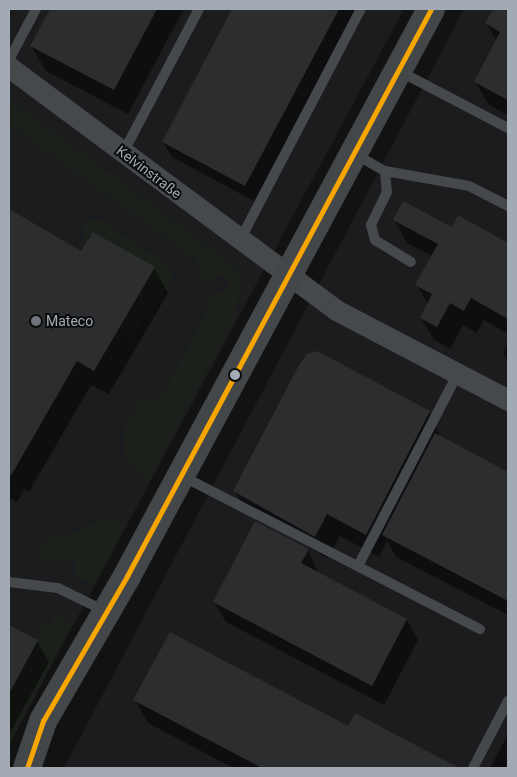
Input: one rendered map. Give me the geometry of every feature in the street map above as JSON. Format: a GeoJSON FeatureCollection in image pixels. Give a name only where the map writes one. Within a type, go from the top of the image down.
{"type":"FeatureCollection","features":[{"type":"Feature","properties":{"kind":"street"},"geometry":{"type":"LineString","coordinates":[[27,768],[43,721],[181,476],[431,9]]}},
{"type":"Feature","properties":{"kind":"street","name":"Kelvinstraße"},"geometry":{"type":"LineString","coordinates":[[9,67],[288,277],[336,310],[508,400]]}},
{"type":"Feature","properties":{"kind":"lane"},"geometry":{"type":"LineString","coordinates":[[9,60],[36,9]]}},
{"type":"Feature","properties":{"kind":"lane"},"geometry":{"type":"LineString","coordinates":[[123,153],[199,9]]}},
{"type":"Feature","properties":{"kind":"lane"},"geometry":{"type":"LineString","coordinates":[[240,240],[361,9]]}},
{"type":"Feature","properties":{"kind":"lane"},"geometry":{"type":"LineString","coordinates":[[399,70],[508,128]]}},
{"type":"Feature","properties":{"kind":"lane"},"geometry":{"type":"LineString","coordinates":[[354,154],[385,171],[469,186],[508,206]]}},
{"type":"Feature","properties":{"kind":"lane"},"geometry":{"type":"LineString","coordinates":[[385,171],[387,192],[371,225],[375,240],[411,262]]}},
{"type":"Feature","properties":{"kind":"lane"},"geometry":{"type":"LineString","coordinates":[[358,566],[458,374]]}},
{"type":"Feature","properties":{"kind":"lane"},"geometry":{"type":"LineString","coordinates":[[181,476],[480,629]]}},
{"type":"Feature","properties":{"kind":"lane"},"geometry":{"type":"LineString","coordinates":[[9,582],[58,588],[106,611]]}},
{"type":"Feature","properties":{"kind":"lane"},"geometry":{"type":"LineString","coordinates":[[473,768],[508,701]]}},
{"type":"Feature","properties":{"kind":"shaded area"},"geometry":{"type":"Polygon","coordinates":[[[9,9],[404,9],[9,745],[9,9]]]}},
{"type":"Feature","properties":{"kind":"shaded area"},"geometry":{"type":"Polygon","coordinates":[[[464,9],[508,9],[508,768],[64,768],[464,9]]]}},
{"type":"Feature","properties":{"kind":"shaded area"},"geometry":{"type":"Polygon","coordinates":[[[9,99],[237,267],[242,278],[234,319],[148,481],[125,461],[123,432],[142,395],[158,404],[210,303],[204,298],[230,288],[225,274],[199,285],[201,273],[195,259],[9,125],[9,99]]]}},
{"type":"Feature","properties":{"kind":"shaded area"},"geometry":{"type":"Polygon","coordinates":[[[100,219],[167,264],[174,277],[130,340],[116,333],[154,267],[94,232],[85,245],[82,226],[86,220],[100,219]]]}},
{"type":"Feature","properties":{"kind":"shaded area"},"geometry":{"type":"Polygon","coordinates":[[[102,518],[125,525],[95,585],[75,577],[75,560],[35,559],[45,538],[67,536],[102,518]]]}},
{"type":"Feature","properties":{"kind":"shaded area"},"geometry":{"type":"Polygon","coordinates":[[[56,614],[72,624],[9,745],[9,697],[43,624],[48,626],[56,614]]]}},
{"type":"Feature","properties":{"kind":"building"},"geometry":{"type":"Polygon","coordinates":[[[50,9],[157,9],[114,90],[30,46],[50,9]]]}},
{"type":"Feature","properties":{"kind":"building"},"geometry":{"type":"Polygon","coordinates":[[[232,9],[339,9],[245,186],[162,142],[232,9]]]}},
{"type":"Feature","properties":{"kind":"building"},"geometry":{"type":"Polygon","coordinates":[[[493,9],[508,9],[508,100],[474,82],[500,32],[485,23],[493,9]]]}},
{"type":"Feature","properties":{"kind":"building"},"geometry":{"type":"Polygon","coordinates":[[[403,201],[452,227],[458,215],[508,243],[508,319],[471,298],[464,311],[450,303],[437,327],[420,318],[432,294],[415,285],[438,244],[393,220],[403,201]]]}},
{"type":"Feature","properties":{"kind":"building"},"geometry":{"type":"Polygon","coordinates":[[[9,209],[81,251],[93,232],[155,267],[94,371],[77,361],[9,479],[9,209]]]}},
{"type":"Feature","properties":{"kind":"building"},"geometry":{"type":"Polygon","coordinates":[[[317,351],[430,411],[366,535],[327,514],[315,537],[233,491],[298,367],[307,354],[317,351]]]}},
{"type":"Feature","properties":{"kind":"building"},"geometry":{"type":"Polygon","coordinates":[[[435,433],[508,472],[508,601],[382,535],[435,433]]]}},
{"type":"Feature","properties":{"kind":"building"},"geometry":{"type":"Polygon","coordinates":[[[255,521],[309,549],[301,563],[407,619],[372,686],[213,602],[255,521]]]}},
{"type":"Feature","properties":{"kind":"building"},"geometry":{"type":"Polygon","coordinates":[[[9,625],[38,640],[9,694],[9,625]]]}},
{"type":"Feature","properties":{"kind":"building"},"geometry":{"type":"Polygon","coordinates":[[[170,632],[348,726],[355,713],[459,768],[262,768],[133,700],[170,632]]]}},
{"type":"Feature","properties":{"kind":"transit line"},"geometry":{"type":"LineString","coordinates":[[27,768],[43,721],[127,576],[431,9]]}},
{"type":"Feature","properties":{"kind":"place","name":"Mateco"},"geometry":{"type":"Point","coordinates":[36,321]}}]}
